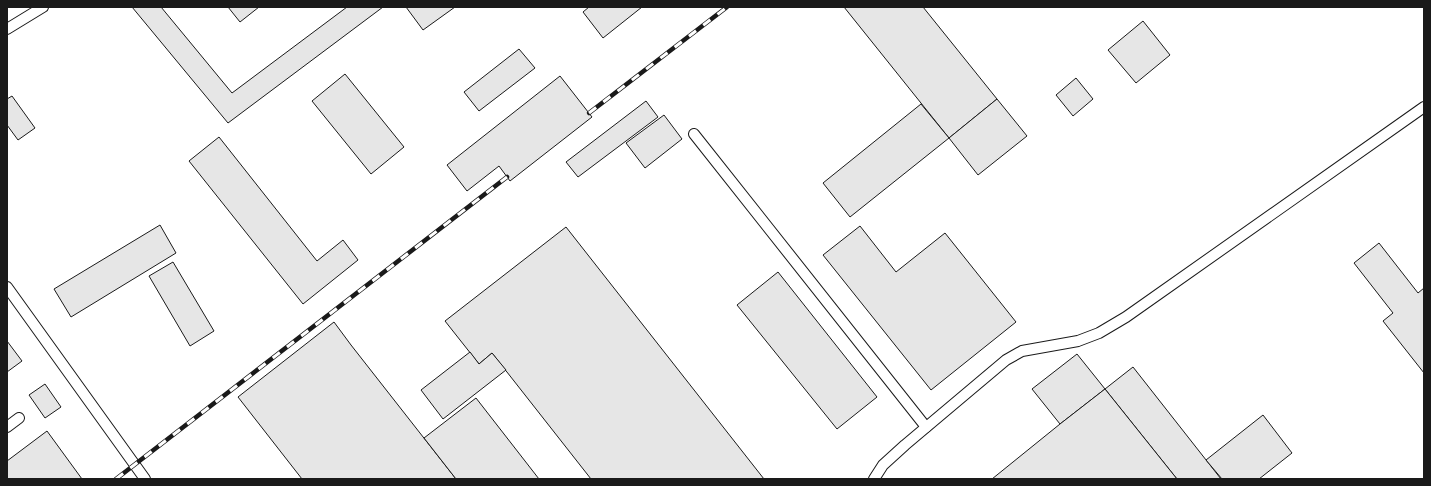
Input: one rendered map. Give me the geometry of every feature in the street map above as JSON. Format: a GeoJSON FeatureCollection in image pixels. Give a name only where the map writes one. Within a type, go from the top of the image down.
{"type":"FeatureCollection","features":[{"type":"Feature","properties":{"kind":"lane"},"geometry":{"type":"LineString","coordinates":[[7,29],[43,7]]}},
{"type":"Feature","properties":{"kind":"lane"},"geometry":{"type":"LineString","coordinates":[[874,479],[883,465],[1006,360],[1022,351],[1078,341],[1099,333],[1126,318],[1424,107]]}},
{"type":"Feature","properties":{"kind":"lane"},"geometry":{"type":"LineString","coordinates":[[694,134],[926,427]]}},
{"type":"Feature","properties":{"kind":"lane"},"geometry":{"type":"LineString","coordinates":[[7,287],[146,479]]}},
{"type":"Feature","properties":{"kind":"lane"},"geometry":{"type":"LineString","coordinates":[[7,427],[19,418]]}},
{"type":"Feature","properties":{"kind":"building"},"geometry":{"type":"Polygon","coordinates":[[[132,7],[161,7],[232,93],[347,7],[383,7],[228,123],[132,7]]]}},
{"type":"Feature","properties":{"kind":"building"},"geometry":{"type":"Polygon","coordinates":[[[228,7],[259,7],[240,22],[228,7]]]}},
{"type":"Feature","properties":{"kind":"building"},"geometry":{"type":"Polygon","coordinates":[[[406,7],[455,7],[423,30],[406,7]]]}},
{"type":"Feature","properties":{"kind":"building"},"geometry":{"type":"Polygon","coordinates":[[[589,7],[642,7],[603,38],[583,12],[589,7]]]}},
{"type":"Feature","properties":{"kind":"building"},"geometry":{"type":"Polygon","coordinates":[[[844,7],[923,7],[997,99],[949,138],[844,7]]]}},
{"type":"Feature","properties":{"kind":"building"},"geometry":{"type":"Polygon","coordinates":[[[1143,21],[1170,55],[1136,83],[1108,50],[1143,21]]]}},
{"type":"Feature","properties":{"kind":"building"},"geometry":{"type":"Polygon","coordinates":[[[519,49],[535,68],[479,111],[464,92],[519,49]]]}},
{"type":"Feature","properties":{"kind":"building"},"geometry":{"type":"Polygon","coordinates":[[[345,74],[404,147],[371,174],[312,101],[345,74]]]}},
{"type":"Feature","properties":{"kind":"building"},"geometry":{"type":"Polygon","coordinates":[[[560,76],[592,117],[510,181],[499,166],[467,191],[447,165],[560,76]]]}},
{"type":"Feature","properties":{"kind":"building"},"geometry":{"type":"Polygon","coordinates":[[[1076,78],[1093,99],[1073,116],[1056,95],[1076,78]]]}},
{"type":"Feature","properties":{"kind":"building"},"geometry":{"type":"Polygon","coordinates":[[[12,96],[35,128],[18,140],[7,125],[7,99],[12,96]]]}},
{"type":"Feature","properties":{"kind":"building"},"geometry":{"type":"Polygon","coordinates":[[[997,99],[1027,136],[978,175],[949,138],[997,99]]]}},
{"type":"Feature","properties":{"kind":"building"},"geometry":{"type":"Polygon","coordinates":[[[646,101],[658,117],[578,177],[566,162],[646,101]]]}},
{"type":"Feature","properties":{"kind":"building"},"geometry":{"type":"Polygon","coordinates":[[[921,104],[949,138],[850,217],[823,183],[921,104]]]}},
{"type":"Feature","properties":{"kind":"building"},"geometry":{"type":"Polygon","coordinates":[[[664,115],[682,139],[645,168],[626,143],[664,115]]]}},
{"type":"Feature","properties":{"kind":"building"},"geometry":{"type":"Polygon","coordinates":[[[219,137],[317,261],[343,240],[358,260],[303,304],[189,161],[219,137]]]}},
{"type":"Feature","properties":{"kind":"building"},"geometry":{"type":"Polygon","coordinates":[[[160,225],[176,253],[71,317],[54,289],[160,225]]]}},
{"type":"Feature","properties":{"kind":"building"},"geometry":{"type":"Polygon","coordinates":[[[860,226],[896,272],[945,233],[1016,322],[931,390],[823,255],[860,226]]]}},
{"type":"Feature","properties":{"kind":"building"},"geometry":{"type":"Polygon","coordinates":[[[566,227],[764,479],[591,479],[492,353],[479,364],[445,321],[566,227]]]}},
{"type":"Feature","properties":{"kind":"building"},"geometry":{"type":"Polygon","coordinates":[[[1379,243],[1418,293],[1424,288],[1424,373],[1383,321],[1393,313],[1354,263],[1379,243]]]}},
{"type":"Feature","properties":{"kind":"building"},"geometry":{"type":"Polygon","coordinates":[[[173,262],[214,331],[190,346],[149,276],[173,262]]]}},
{"type":"Feature","properties":{"kind":"building"},"geometry":{"type":"Polygon","coordinates":[[[778,272],[877,397],[837,429],[737,305],[778,272]]]}},
{"type":"Feature","properties":{"kind":"building"},"geometry":{"type":"Polygon","coordinates":[[[334,322],[456,479],[302,479],[238,397],[334,322]]]}},
{"type":"Feature","properties":{"kind":"building"},"geometry":{"type":"Polygon","coordinates":[[[7,341],[22,361],[7,372],[7,341]]]}},
{"type":"Feature","properties":{"kind":"building"},"geometry":{"type":"Polygon","coordinates":[[[470,352],[479,364],[492,353],[506,370],[443,419],[421,390],[470,352]]]}},
{"type":"Feature","properties":{"kind":"building"},"geometry":{"type":"Polygon","coordinates":[[[1077,354],[1105,389],[1060,424],[1032,389],[1077,354]]]}},
{"type":"Feature","properties":{"kind":"building"},"geometry":{"type":"Polygon","coordinates":[[[1133,367],[1221,479],[1177,479],[1105,389],[1133,367]]]}},
{"type":"Feature","properties":{"kind":"building"},"geometry":{"type":"Polygon","coordinates":[[[45,384],[61,407],[45,418],[29,395],[45,384]]]}},
{"type":"Feature","properties":{"kind":"building"},"geometry":{"type":"Polygon","coordinates":[[[1105,389],[1177,479],[992,479],[1060,424],[1105,389]]]}},
{"type":"Feature","properties":{"kind":"building"},"geometry":{"type":"Polygon","coordinates":[[[476,398],[539,479],[456,479],[424,438],[476,398]]]}},
{"type":"Feature","properties":{"kind":"building"},"geometry":{"type":"Polygon","coordinates":[[[1263,415],[1292,453],[1259,479],[1222,479],[1206,460],[1263,415]]]}},
{"type":"Feature","properties":{"kind":"building"},"geometry":{"type":"Polygon","coordinates":[[[47,431],[82,479],[7,479],[7,461],[47,431]]]}},
{"type":"Feature","properties":{"kind":"railway"},"geometry":{"type":"LineString","coordinates":[[589,113],[727,7]]}},
{"type":"Feature","properties":{"kind":"railway"},"geometry":{"type":"LineString","coordinates":[[116,479],[507,177]]}}]}
